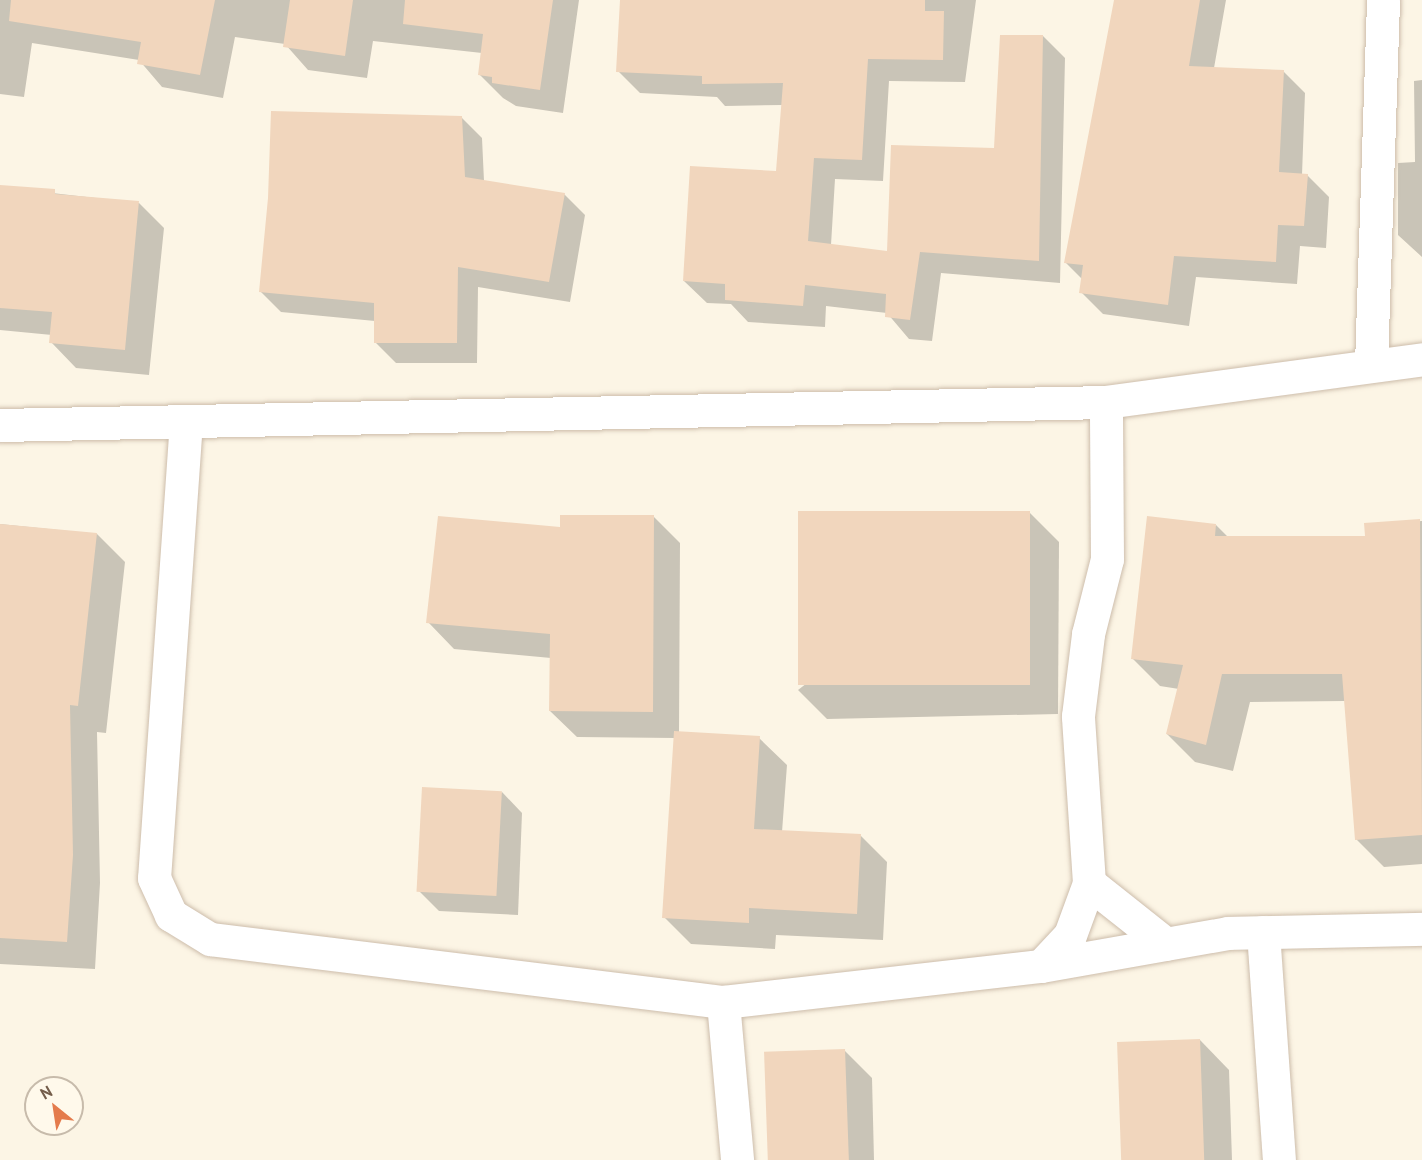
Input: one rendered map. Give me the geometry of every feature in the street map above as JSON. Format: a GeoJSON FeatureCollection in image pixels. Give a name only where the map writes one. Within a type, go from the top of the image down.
{"type":"FeatureCollection","features":[{"type":"Feature","properties":{"kind":"street"},"geometry":{"type":"LineString","coordinates":[[1371,364],[1383,0]]}},
{"type":"Feature","properties":{"kind":"street"},"geometry":{"type":"LineString","coordinates":[[0,425],[1106,402],[1371,364],[1422,359]]}},
{"type":"Feature","properties":{"kind":"street"},"geometry":{"type":"LineString","coordinates":[[1041,966],[1070,935],[1089,883],[1078,716],[1088,634],[1107,559],[1106,402]]}},
{"type":"Feature","properties":{"kind":"street"},"geometry":{"type":"LineString","coordinates":[[186,421],[154,878],[171,915],[210,939],[723,1002],[1041,966],[1228,933],[1422,929]]}},
{"type":"Feature","properties":{"kind":"street"},"geometry":{"type":"LineString","coordinates":[[1089,883],[1166,944]]}},
{"type":"Feature","properties":{"kind":"street"},"geometry":{"type":"LineString","coordinates":[[1263,932],[1279,1160]]}},
{"type":"Feature","properties":{"kind":"street"},"geometry":{"type":"LineString","coordinates":[[723,1002],[737,1160]]}},
{"type":"Feature","properties":{"kind":"building"},"geometry":{"type":"Polygon","coordinates":[[[11,0],[215,0],[200,75],[137,64],[141,42],[9,21],[11,0]]]}},
{"type":"Feature","properties":{"kind":"building"},"geometry":{"type":"Polygon","coordinates":[[[290,0],[353,0],[345,56],[283,47],[290,0]]]}},
{"type":"Feature","properties":{"kind":"building"},"geometry":{"type":"Polygon","coordinates":[[[405,0],[553,0],[540,90],[492,83],[492,77],[478,75],[483,34],[403,24],[405,0]]]}},
{"type":"Feature","properties":{"kind":"building"},"geometry":{"type":"Polygon","coordinates":[[[620,0],[925,0],[925,11],[944,11],[943,60],[868,59],[862,160],[814,158],[808,241],[887,251],[891,145],[994,148],[1000,35],[1043,35],[1039,261],[920,252],[910,320],[885,317],[886,294],[805,285],[803,306],[725,300],[725,284],[683,281],[690,166],[776,171],[783,83],[702,84],[702,76],[616,72],[620,0]]]}},
{"type":"Feature","properties":{"kind":"building"},"geometry":{"type":"Polygon","coordinates":[[[1114,0],[1200,0],[1189,66],[1284,70],[1279,172],[1308,174],[1304,226],[1278,225],[1276,262],[1174,256],[1168,305],[1079,293],[1083,265],[1064,263],[1114,0]]]}},
{"type":"Feature","properties":{"kind":"building"},"geometry":{"type":"Polygon","coordinates":[[[271,111],[462,116],[465,177],[565,193],[549,282],[458,267],[457,343],[374,343],[374,303],[259,292],[268,198],[271,111]]]}},
{"type":"Feature","properties":{"kind":"building"},"geometry":{"type":"Polygon","coordinates":[[[0,185],[55,189],[55,194],[139,201],[125,350],[49,343],[52,312],[0,308],[0,185]]]}},
{"type":"Feature","properties":{"kind":"building"},"geometry":{"type":"Polygon","coordinates":[[[798,511],[1030,511],[1030,685],[798,685],[798,511]]]}},
{"type":"Feature","properties":{"kind":"building"},"geometry":{"type":"Polygon","coordinates":[[[560,515],[654,515],[653,712],[549,711],[550,634],[426,623],[438,516],[560,527],[560,515]]]}},
{"type":"Feature","properties":{"kind":"building"},"geometry":{"type":"Polygon","coordinates":[[[1147,516],[1216,524],[1215,536],[1365,536],[1364,523],[1420,519],[1422,835],[1355,840],[1342,674],[1222,674],[1206,745],[1166,734],[1183,665],[1131,659],[1147,516]]]}},
{"type":"Feature","properties":{"kind":"building"},"geometry":{"type":"Polygon","coordinates":[[[0,524],[97,533],[78,706],[70,705],[73,855],[67,942],[0,938],[0,524]]]}},
{"type":"Feature","properties":{"kind":"building"},"geometry":{"type":"Polygon","coordinates":[[[674,731],[760,736],[754,829],[861,834],[857,914],[749,908],[749,923],[662,918],[674,731]]]}},
{"type":"Feature","properties":{"kind":"building"},"geometry":{"type":"Polygon","coordinates":[[[422,787],[502,791],[496,896],[417,892],[422,787]]]}},
{"type":"Feature","properties":{"kind":"building"},"geometry":{"type":"Polygon","coordinates":[[[1200,1039],[1204,1160],[1121,1160],[1117,1042],[1200,1039]]]}},
{"type":"Feature","properties":{"kind":"building"},"geometry":{"type":"Polygon","coordinates":[[[845,1049],[849,1160],[768,1160],[764,1052],[845,1049]]]}}]}
